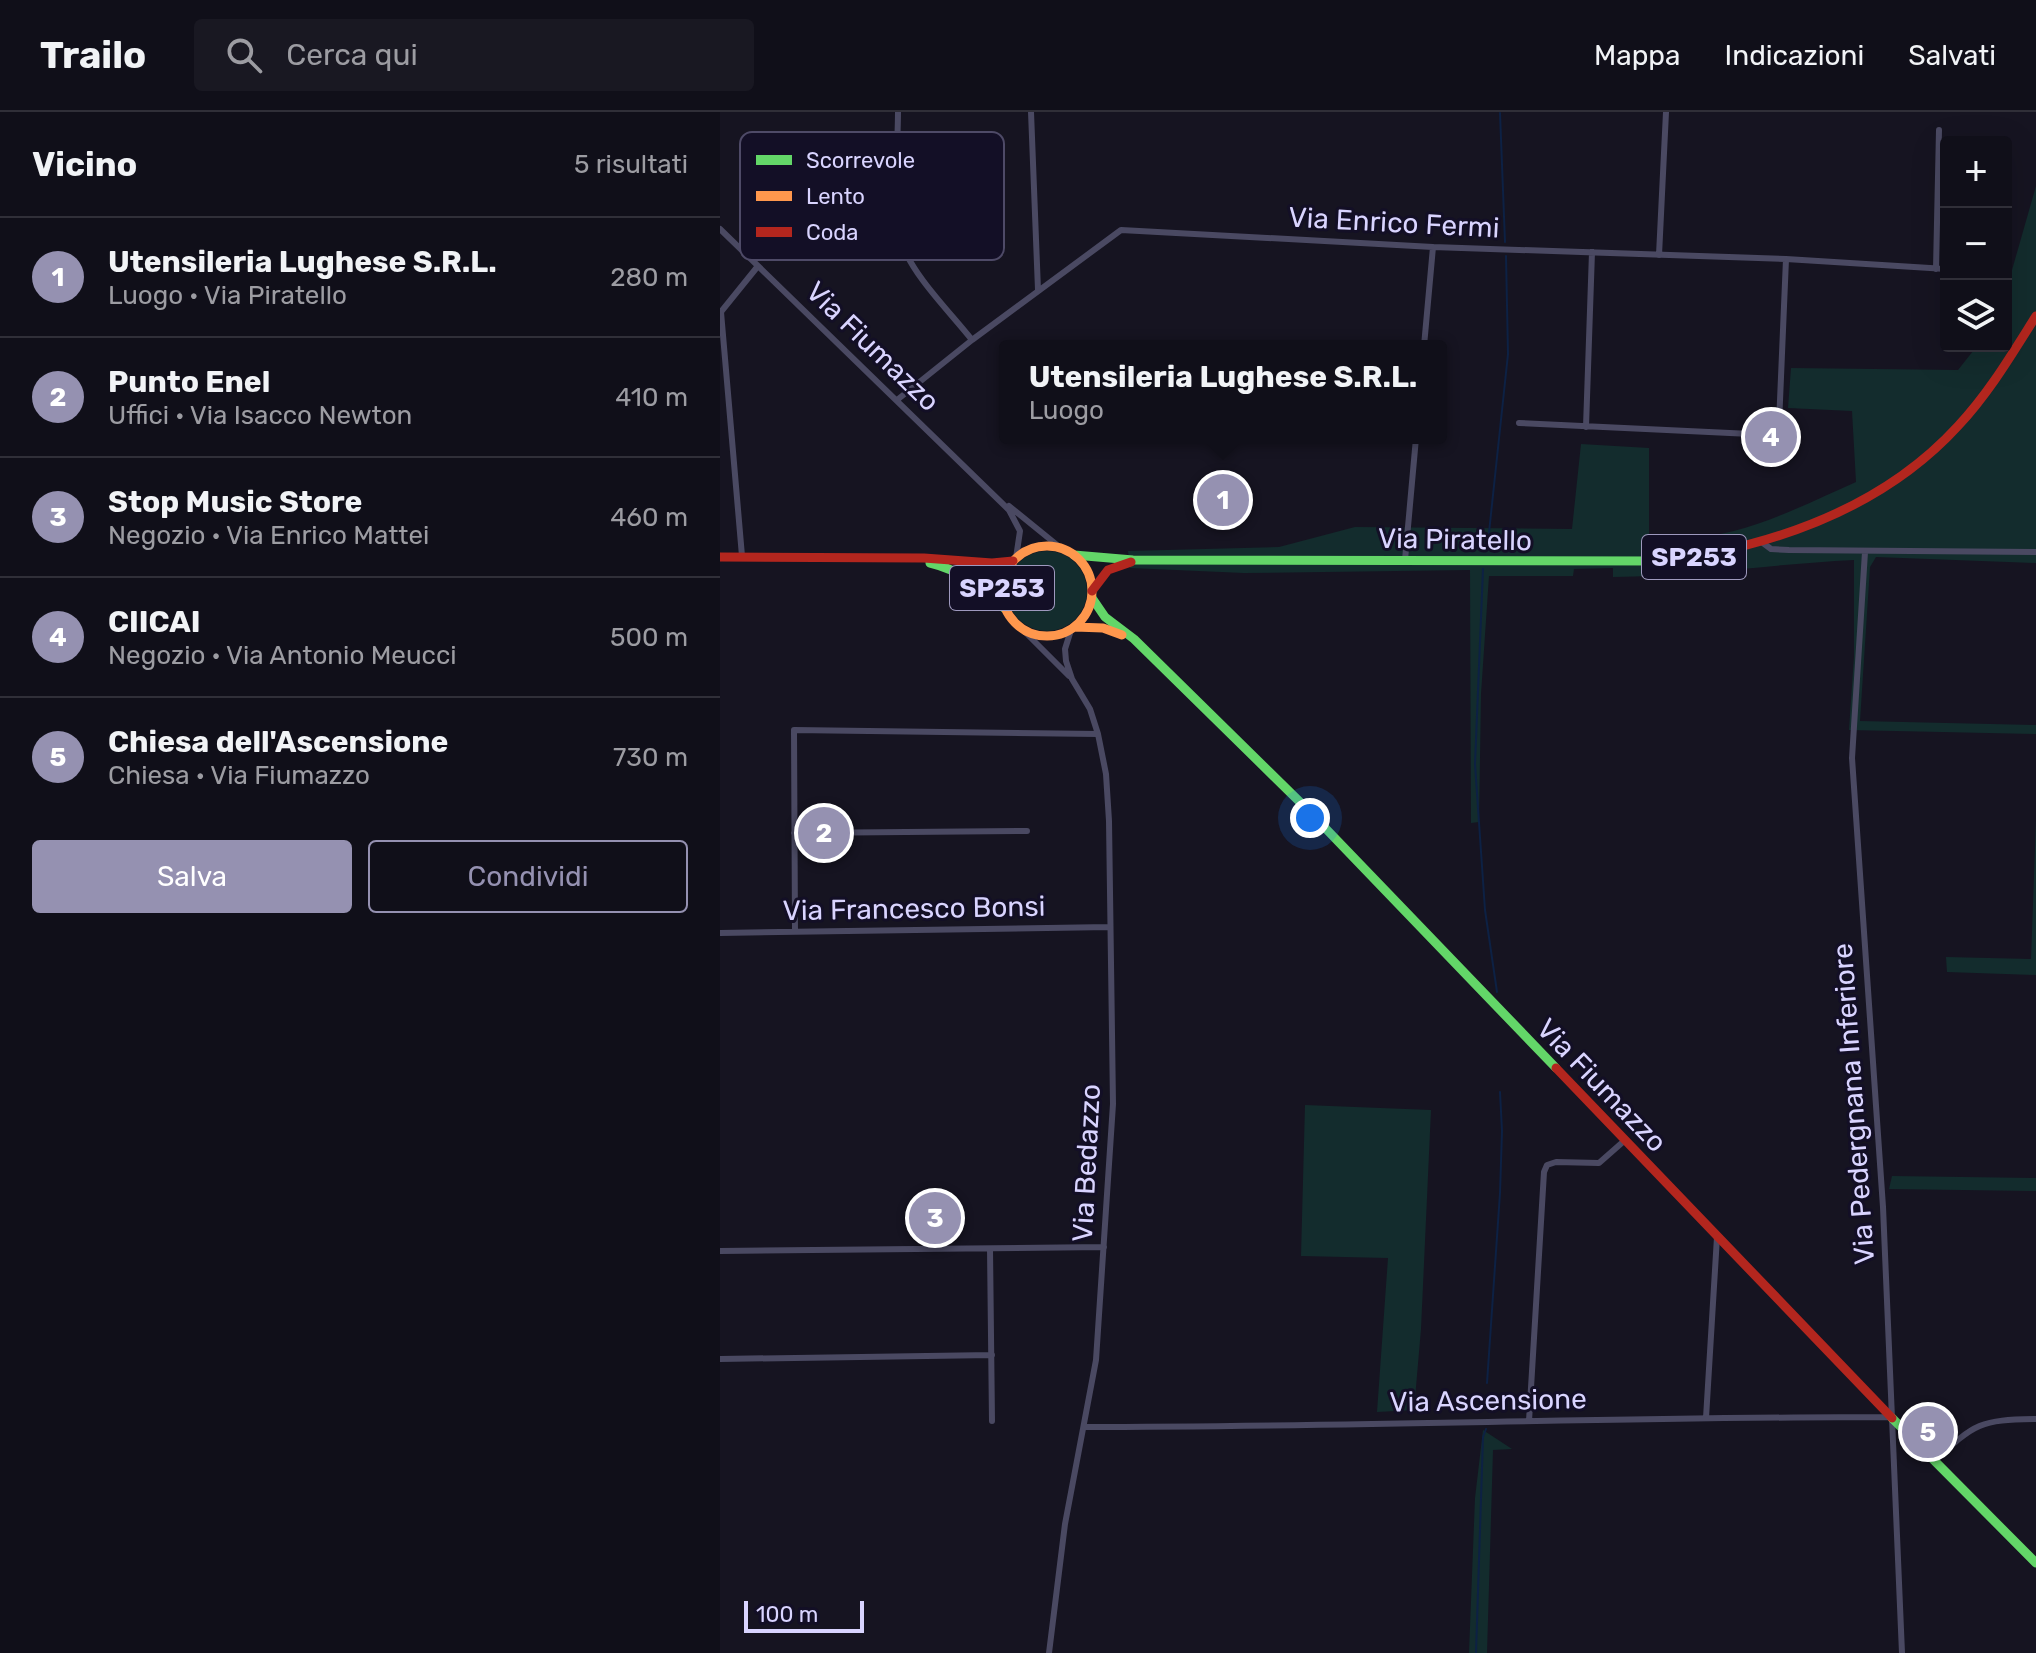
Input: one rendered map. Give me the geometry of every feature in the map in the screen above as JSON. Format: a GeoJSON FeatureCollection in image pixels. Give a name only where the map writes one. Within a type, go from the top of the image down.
{"type":"FeatureCollection","features":[{"type":"Feature","properties":{"kind":"main road","name":"Via Piratello"},"geometry":{"type":"LineString","coordinates":[[1074,555],[1145,560],[1665,561],[1763,543],[1810,527],[1886,487],[1946,439],[1970,413],[2006,364],[2036,316]]}},
{"type":"Feature","properties":{"kind":"main road","name":"SP253"},"geometry":{"type":"LineString","coordinates":[[720,557],[901,558],[992,563],[1015,559],[1033,548],[1053,546],[1074,555],[1085,567],[1092,595],[1083,619],[1073,628],[1051,637],[1037,636],[1012,621],[1002,599],[1003,579],[1015,559]]}},
{"type":"Feature","properties":{"kind":"main road","name":"SP253"},"geometry":{"type":"LineString","coordinates":[[901,558],[957,570],[981,586],[1005,609]]}},
{"type":"Feature","properties":{"kind":"main road","name":"Via Piratello"},"geometry":{"type":"LineString","coordinates":[[1092,595],[1108,570],[1145,560]]}},
{"type":"Feature","properties":{"kind":"main road","name":"Via Fiumazzo"},"geometry":{"type":"LineString","coordinates":[[1092,595],[1105,617],[1134,639],[1316,818],[1624,1141],[2036,1563]]}},
{"type":"Feature","properties":{"kind":"main road","name":"Via Fiumazzo"},"geometry":{"type":"LineString","coordinates":[[1073,628],[1103,628],[1134,639]]}},
{"type":"Feature","properties":{"kind":"street"},"geometry":{"type":"LineString","coordinates":[[1031,112],[1038,290]]}},
{"type":"Feature","properties":{"kind":"street"},"geometry":{"type":"LineString","coordinates":[[1659,255],[1666,112]]}},
{"type":"Feature","properties":{"kind":"street"},"geometry":{"type":"LineString","coordinates":[[1936,269],[1939,130]]}},
{"type":"Feature","properties":{"kind":"street","name":"Via Fiumazzo"},"geometry":{"type":"LineString","coordinates":[[720,229],[740,248]]}},
{"type":"Feature","properties":{"kind":"street","name":"Via Enrico Fermi"},"geometry":{"type":"LineString","coordinates":[[897,400],[972,340],[1121,230],[1433,247],[1786,259],[1940,269]]}},
{"type":"Feature","properties":{"kind":"street"},"geometry":{"type":"LineString","coordinates":[[1425,340],[1433,247]]}},
{"type":"Feature","properties":{"kind":"street"},"geometry":{"type":"LineString","coordinates":[[1586,427],[1592,252]]}},
{"type":"Feature","properties":{"kind":"street"},"geometry":{"type":"LineString","coordinates":[[1519,423],[1772,435],[1779,424],[1786,259]]}},
{"type":"Feature","properties":{"kind":"street","name":"Via Fiumazzo"},"geometry":{"type":"LineString","coordinates":[[752,260],[994,495],[1062,549]]}},
{"type":"Feature","properties":{"kind":"street"},"geometry":{"type":"LineString","coordinates":[[910,260],[972,340]]}},
{"type":"Feature","properties":{"kind":"street"},"geometry":{"type":"LineString","coordinates":[[742,556],[720,312],[758,266]]}},
{"type":"Feature","properties":{"kind":"street"},"geometry":{"type":"LineString","coordinates":[[1405,560],[1415,444]]}},
{"type":"Feature","properties":{"kind":"street","name":"Via Fiumazzo"},"geometry":{"type":"LineString","coordinates":[[994,495],[1019,526],[1015,559]]}},
{"type":"Feature","properties":{"kind":"street","name":"Via Piratello"},"geometry":{"type":"LineString","coordinates":[[1763,543],[1771,549],[2036,552]]}},
{"type":"Feature","properties":{"kind":"street","name":"Via Pedergnana Inferiore"},"geometry":{"type":"LineString","coordinates":[[1865,552],[1852,758],[1883,1207],[1902,1653]]}},
{"type":"Feature","properties":{"kind":"street","name":"Via Bedazzo"},"geometry":{"type":"LineString","coordinates":[[1072,679],[1065,655],[1073,628]]}},
{"type":"Feature","properties":{"kind":"street","name":"Via Bedazzo"},"geometry":{"type":"LineString","coordinates":[[1023,630],[1072,679],[1090,709],[1106,774],[1109,821],[1113,1104],[1096,1360],[1065,1524],[1049,1653]]}},
{"type":"Feature","properties":{"kind":"street"},"geometry":{"type":"LineString","coordinates":[[795,931],[794,730],[1098,734]]}},
{"type":"Feature","properties":{"kind":"street"},"geometry":{"type":"LineString","coordinates":[[794,833],[1027,831]]}},
{"type":"Feature","properties":{"kind":"street","name":"Via Francesco Bonsi"},"geometry":{"type":"LineString","coordinates":[[720,933],[1109,927]]}},
{"type":"Feature","properties":{"kind":"street"},"geometry":{"type":"LineString","coordinates":[[1529,1421],[1544,1172],[1547,1165],[1556,1162],[1599,1163],[1624,1141]]}},
{"type":"Feature","properties":{"kind":"street"},"geometry":{"type":"LineString","coordinates":[[1706,1418],[1717,1237]]}},
{"type":"Feature","properties":{"kind":"street"},"geometry":{"type":"LineString","coordinates":[[720,1251],[1104,1247]]}},
{"type":"Feature","properties":{"kind":"street"},"geometry":{"type":"LineString","coordinates":[[990,1249],[992,1421]]}},
{"type":"Feature","properties":{"kind":"street"},"geometry":{"type":"LineString","coordinates":[[720,1359],[992,1355]]}},
{"type":"Feature","properties":{"kind":"street","name":"Via Ascensione"},"geometry":{"type":"LineString","coordinates":[[1085,1427],[1891,1417]]}},
{"type":"Feature","properties":{"kind":"street"},"geometry":{"type":"LineString","coordinates":[[1934,1461],[1976,1426],[1998,1420],[2036,1419]]}},
{"type":"Feature","properties":{"kind":"green space"},"geometry":{"type":"Polygon","coordinates":[[[2036,186],[2036,563],[1876,557],[1870,567],[1860,721],[2036,725],[2036,734],[1849,730],[1854,656],[1854,560],[1643,576],[1613,577],[1613,568],[1574,569],[1573,576],[1489,576],[1481,694],[1479,822],[1471,823],[1470,570],[1244,573],[1130,568],[1128,551],[1279,547],[1355,527],[1572,529],[1581,444],[1649,448],[1649,534],[1681,539],[1752,526],[1856,482],[1852,411],[1788,408],[1791,368],[1958,370],[1972,352],[2012,352],[2012,270],[2036,186]]]}},
{"type":"Feature","properties":{"kind":"green space"},"geometry":{"type":"Polygon","coordinates":[[[1047,551],[1062,554],[1075,563],[1084,576],[1087,591],[1084,606],[1075,619],[1062,628],[1047,631],[1032,628],[1019,619],[1010,606],[1007,591],[1010,576],[1019,563],[1032,554],[1047,551]]]}},
{"type":"Feature","properties":{"kind":"green space"},"geometry":{"type":"Polygon","coordinates":[[[2036,820],[2036,975],[1947,972],[1946,957],[2031,959],[2036,820]]]}},
{"type":"Feature","properties":{"kind":"green space"},"geometry":{"type":"Polygon","coordinates":[[[1305,1105],[1431,1110],[1421,1329],[1414,1410],[1377,1412],[1388,1258],[1301,1256],[1305,1105]]]}},
{"type":"Feature","properties":{"kind":"green space"},"geometry":{"type":"Polygon","coordinates":[[[1892,1176],[2036,1178],[2036,1191],[1889,1189],[1892,1176]]]}},
{"type":"Feature","properties":{"kind":"green space"},"geometry":{"type":"Polygon","coordinates":[[[1483,1430],[1512,1449],[1493,1450],[1487,1653],[1469,1653],[1475,1498],[1483,1430]]]}},
{"type":"Feature","properties":{"kind":"waterway"},"geometry":{"type":"LineString","coordinates":[[1500,113],[1505,242]]}},
{"type":"Feature","properties":{"kind":"waterway"},"geometry":{"type":"LineString","coordinates":[[1488,542],[1508,354],[1506,256]]}},
{"type":"Feature","properties":{"kind":"waterway"},"geometry":{"type":"LineString","coordinates":[[1483,569],[1475,764],[1485,910],[1497,992]]}},
{"type":"Feature","properties":{"kind":"waterway"},"geometry":{"type":"LineString","coordinates":[[1487,1383],[1500,1193],[1500,1092]]}},
{"type":"Feature","properties":{"kind":"waterway"},"geometry":{"type":"LineString","coordinates":[[1476,1653],[1483,1437],[1486,1429]]}},
{"type":"Feature","properties":{"kind":"traffic: fast"},"geometry":{"type":"LineString","coordinates":[[1074,555],[1133,560],[1665,561],[1717,552]]}},
{"type":"Feature","properties":{"kind":"traffic: fast"},"geometry":{"type":"LineString","coordinates":[[930,563],[970,580],[1004,608]]}},
{"type":"Feature","properties":{"kind":"traffic: fast"},"geometry":{"type":"LineString","coordinates":[[1092,598],[1105,617],[1134,639],[1305,807],[1556,1068]]}},
{"type":"Feature","properties":{"kind":"traffic: fast"},"geometry":{"type":"LineString","coordinates":[[1892,1418],[2036,1563]]}},
{"type":"Feature","properties":{"kind":"traffic: slow"},"geometry":{"type":"LineString","coordinates":[[1047,546],[1064,549],[1079,559],[1089,574],[1092,591],[1089,608],[1079,623],[1064,633],[1047,636],[1030,633],[1015,623],[1005,608],[1002,591],[1005,574],[1015,559],[1030,549],[1047,546]]}},
{"type":"Feature","properties":{"kind":"traffic: slow"},"geometry":{"type":"LineString","coordinates":[[1075,627],[1103,628],[1122,635]]}},
{"type":"Feature","properties":{"kind":"traffic: jam"},"geometry":{"type":"LineString","coordinates":[[1717,552],[1816,522],[1877,492],[1906,473],[1933,451],[1980,400],[2036,316]]}},
{"type":"Feature","properties":{"kind":"traffic: jam"},"geometry":{"type":"LineString","coordinates":[[720,557],[1013,561]]}},
{"type":"Feature","properties":{"kind":"traffic: jam"},"geometry":{"type":"LineString","coordinates":[[1092,591],[1108,570],[1131,562]]}},
{"type":"Feature","properties":{"kind":"traffic: jam"},"geometry":{"type":"LineString","coordinates":[[1556,1068],[1892,1418]]}},
{"type":"Feature","properties":{"kind":"place","name":"CIICAI"},"geometry":{"type":"Point","coordinates":[1771,437]}},
{"type":"Feature","properties":{"kind":"place","name":"Utensileria Lughese S.R.L."},"geometry":{"type":"Point","coordinates":[1223,500]}},
{"type":"Feature","properties":{"kind":"place","name":"Punto Enel"},"geometry":{"type":"Point","coordinates":[824,833]}},
{"type":"Feature","properties":{"kind":"place","name":"Stop Music Store"},"geometry":{"type":"Point","coordinates":[935,1218]}},
{"type":"Feature","properties":{"kind":"place","name":"Chiesa dell'Ascensione"},"geometry":{"type":"Point","coordinates":[1928,1432]}}]}
